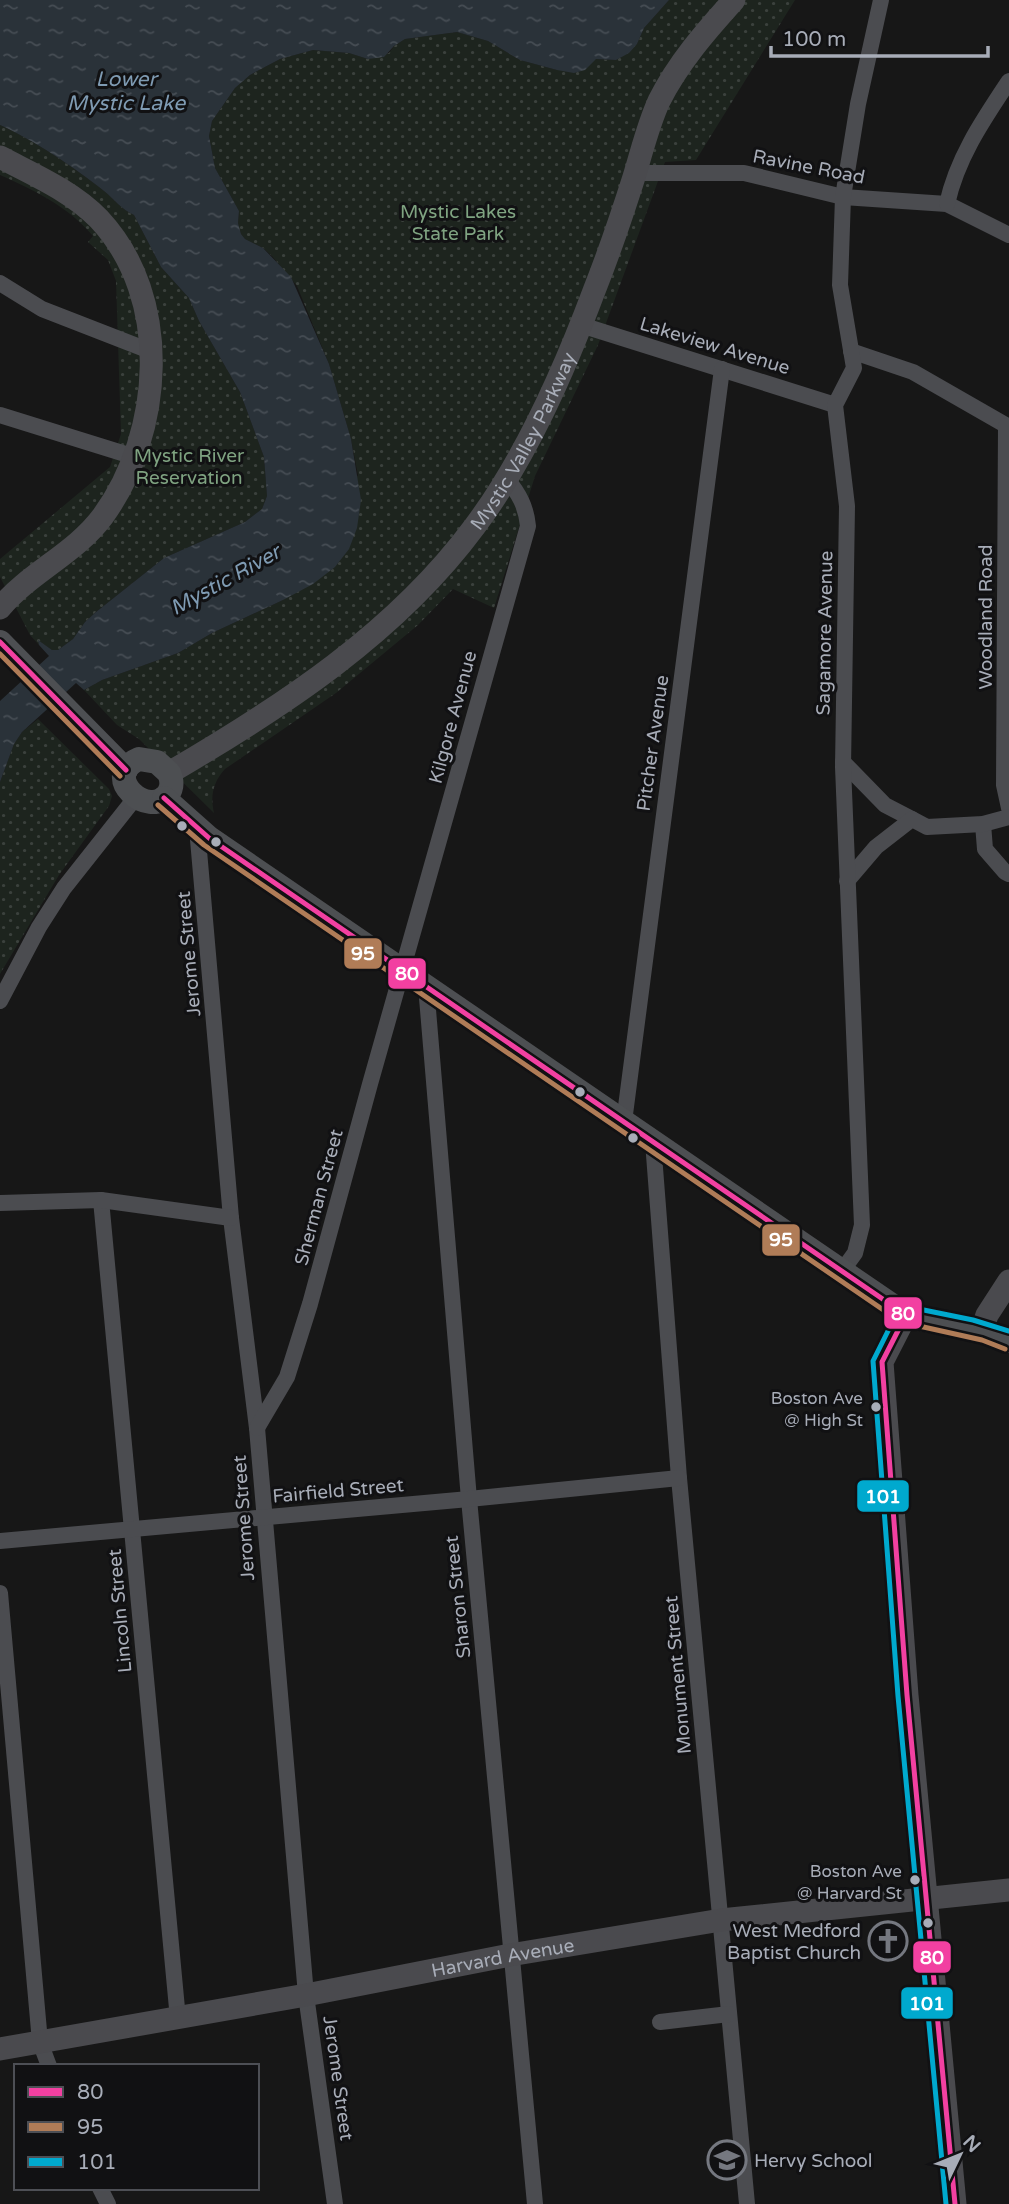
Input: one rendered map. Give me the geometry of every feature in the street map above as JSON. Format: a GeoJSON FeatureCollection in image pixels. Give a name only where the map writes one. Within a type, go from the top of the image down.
{"type":"FeatureCollection","features":[{"type":"Feature","properties":{"kind":"main road","name":"Mystic Valley Parkway"},"geometry":{"type":"LineString","coordinates":[[169,773],[304,688],[372,635],[404,606],[476,526],[507,479],[582,325],[616,233],[652,119],[671,80],[705,32],[734,0]]}},
{"type":"Feature","properties":{"kind":"main road"},"geometry":{"type":"LineString","coordinates":[[0,157],[71,196],[84,205],[108,230],[125,256],[137,285],[148,327],[150,351],[149,402],[135,457],[121,489],[102,518],[72,549],[18,589],[0,608]]}},
{"type":"Feature","properties":{"kind":"main road"},"geometry":{"type":"LineString","coordinates":[[0,586],[41,571]]}},
{"type":"Feature","properties":{"kind":"main road"},"geometry":{"type":"LineString","coordinates":[[0,642],[126,770]]}},
{"type":"Feature","properties":{"kind":"main road"},"geometry":{"type":"LineString","coordinates":[[146,759],[162,765],[169,773],[171,788],[163,798],[151,802],[136,797],[126,787],[124,780],[126,770],[133,762],[146,759]]}},
{"type":"Feature","properties":{"kind":"main road"},"geometry":{"type":"LineString","coordinates":[[163,798],[197,828],[906,1315],[928,1322],[982,1329],[1009,1340]]}},
{"type":"Feature","properties":{"kind":"main road"},"geometry":{"type":"LineString","coordinates":[[982,1329],[986,1315],[1009,1281]]}},
{"type":"Feature","properties":{"kind":"main road"},"geometry":{"type":"LineString","coordinates":[[906,1315],[882,1362],[907,1695],[955,2204]]}},
{"type":"Feature","properties":{"kind":"main road","name":"Harvard Avenue"},"geometry":{"type":"LineString","coordinates":[[0,2049],[177,2019],[510,1955],[721,1920],[1009,1889]]}},
{"type":"Feature","properties":{"kind":"street"},"geometry":{"type":"LineString","coordinates":[[835,405],[854,368],[840,285],[843,197],[858,104],[881,0]]}},
{"type":"Feature","properties":{"kind":"street"},"geometry":{"type":"LineString","coordinates":[[947,204],[965,149],[1006,91]]}},
{"type":"Feature","properties":{"kind":"street","name":"Ravine Road"},"geometry":{"type":"LineString","coordinates":[[635,173],[744,173],[843,197],[947,204],[1009,235]]}},
{"type":"Feature","properties":{"kind":"street"},"geometry":{"type":"LineString","coordinates":[[0,283],[42,309],[150,351]]}},
{"type":"Feature","properties":{"kind":"street","name":"Lakeview Avenue"},"geometry":{"type":"LineString","coordinates":[[582,325],[835,405]]}},
{"type":"Feature","properties":{"kind":"street"},"geometry":{"type":"LineString","coordinates":[[851,351],[914,372],[1007,427]]}},
{"type":"Feature","properties":{"kind":"street","name":"Pitcher Avenue"},"geometry":{"type":"LineString","coordinates":[[624,1122],[722,369]]}},
{"type":"Feature","properties":{"kind":"street","name":"Sagamore Avenue"},"geometry":{"type":"LineString","coordinates":[[835,405],[847,506],[843,762],[862,1225],[855,1253],[842,1271]]}},
{"type":"Feature","properties":{"kind":"street"},"geometry":{"type":"LineString","coordinates":[[0,415],[135,457]]}},
{"type":"Feature","properties":{"kind":"street","name":"Woodland Road"},"geometry":{"type":"LineString","coordinates":[[1007,427],[1008,604],[1004,785],[1009,808]]}},
{"type":"Feature","properties":{"kind":"street","name":"Kilgore Avenue"},"geometry":{"type":"LineString","coordinates":[[403,970],[528,526],[527,511],[521,496],[507,479]]}},
{"type":"Feature","properties":{"kind":"street"},"geometry":{"type":"LineString","coordinates":[[843,762],[885,805],[927,827],[983,824],[1009,817]]}},
{"type":"Feature","properties":{"kind":"street"},"geometry":{"type":"LineString","coordinates":[[0,1001],[39,927],[64,888],[136,797]]}},
{"type":"Feature","properties":{"kind":"street"},"geometry":{"type":"LineString","coordinates":[[847,881],[876,847],[912,820]]}},
{"type":"Feature","properties":{"kind":"street"},"geometry":{"type":"LineString","coordinates":[[983,824],[985,849],[1009,874]]}},
{"type":"Feature","properties":{"kind":"street","name":"Jerome Street"},"geometry":{"type":"LineString","coordinates":[[197,828],[231,1218],[257,1428],[306,1995],[335,2204]]}},
{"type":"Feature","properties":{"kind":"street","name":"Sherman Street"},"geometry":{"type":"LineString","coordinates":[[257,1428],[287,1377],[310,1304],[403,970]]}},
{"type":"Feature","properties":{"kind":"street","name":"Sharon Street"},"geometry":{"type":"LineString","coordinates":[[426,986],[468,1499],[535,2204]]}},
{"type":"Feature","properties":{"kind":"street","name":"Monument Street"},"geometry":{"type":"LineString","coordinates":[[653,1142],[679,1478],[747,2204]]}},
{"type":"Feature","properties":{"kind":"street"},"geometry":{"type":"LineString","coordinates":[[0,1203],[101,1200],[231,1218]]}},
{"type":"Feature","properties":{"kind":"street","name":"Lincoln Street"},"geometry":{"type":"LineString","coordinates":[[101,1200],[177,2019]]}},
{"type":"Feature","properties":{"kind":"street","name":"Fairfield Street"},"geometry":{"type":"LineString","coordinates":[[0,1541],[679,1478]]}},
{"type":"Feature","properties":{"kind":"street"},"geometry":{"type":"LineString","coordinates":[[0,1593],[40,2042],[49,2064]]}},
{"type":"Feature","properties":{"kind":"street"},"geometry":{"type":"LineString","coordinates":[[660,2022],[729,2014]]}},
{"type":"Feature","properties":{"kind":"green space","name":"Mystic Lakes State Park"},"geometry":{"type":"Polygon","coordinates":[[[669,0],[795,0],[696,160],[665,162],[598,345],[535,476],[494,608],[453,589],[418,625],[336,693],[225,769],[214,790],[214,813],[139,739],[117,725],[84,690],[102,680],[178,653],[212,633],[283,600],[358,475],[351,439],[329,364],[297,286],[272,256],[241,234],[239,211],[215,168],[209,136],[212,121],[235,88],[250,75],[280,59],[313,50],[349,53],[368,59],[389,53],[405,39],[457,32],[488,41],[520,60],[557,70],[596,59],[616,60],[637,44],[644,28],[669,0]]]}},
{"type":"Feature","properties":{"kind":"green space","name":"Mystic River Reservation"},"geometry":{"type":"Polygon","coordinates":[[[0,125],[68,164],[134,215],[161,267],[189,298],[199,321],[240,392],[264,457],[267,496],[262,509],[245,522],[164,558],[96,612],[73,639],[58,650],[52,650],[39,641],[39,645],[30,635],[0,577],[0,559],[110,467],[121,434],[116,281],[108,260],[88,242],[93,236],[84,226],[50,200],[0,175],[0,125]]]}},
{"type":"Feature","properties":{"kind":"green space"},"geometry":{"type":"Polygon","coordinates":[[[38,719],[109,789],[112,796],[109,806],[59,875],[0,974],[0,782],[14,744],[22,732],[38,719]]]}},
{"type":"Feature","properties":{"kind":"water"},"geometry":{"type":"Polygon","coordinates":[[[0,0],[669,0],[644,28],[637,44],[629,53],[616,60],[596,59],[585,70],[574,73],[520,60],[488,41],[457,32],[405,39],[384,57],[368,59],[349,53],[313,50],[280,59],[250,75],[235,88],[212,121],[209,136],[215,168],[239,211],[241,234],[263,248],[291,277],[329,364],[351,439],[361,500],[357,528],[349,549],[335,567],[313,584],[212,633],[178,653],[102,680],[84,690],[76,683],[22,732],[14,744],[0,782],[0,701],[49,656],[38,640],[52,650],[58,650],[73,639],[96,612],[164,558],[245,522],[262,509],[267,496],[264,457],[240,392],[199,321],[189,298],[161,267],[134,215],[68,164],[0,125],[0,0]]]}},
{"type":"Feature","properties":{"kind":"transit line","name":"80"},"geometry":{"type":"LineString","coordinates":[[0,642],[126,770]]}},
{"type":"Feature","properties":{"kind":"transit line","name":"95"},"geometry":{"type":"LineString","coordinates":[[0,654],[120,776]]}},
{"type":"Feature","properties":{"kind":"transit line","name":"80"},"geometry":{"type":"LineString","coordinates":[[164,798],[209,838],[906,1315],[882,1362],[907,1695],[955,2204]]}},
{"type":"Feature","properties":{"kind":"transit line","name":"95"},"geometry":{"type":"LineString","coordinates":[[158,805],[204,845],[901,1322],[982,1340],[1005,1349]]}},
{"type":"Feature","properties":{"kind":"transit line","name":"101"},"geometry":{"type":"LineString","coordinates":[[946,2204],[898,1696],[873,1361],[898,1311],[904,1306],[973,1320],[1009,1331]]}},
{"type":"Feature","properties":{"kind":"place","name":"Boston Ave @ High St"},"geometry":{"type":"Point","coordinates":[876,1407]}},
{"type":"Feature","properties":{"kind":"place","name":"Boston Ave @ Harvard St"},"geometry":{"type":"Point","coordinates":[915,1880]}},
{"type":"Feature","properties":{"kind":"place","name":"West Medford Baptist Church"},"geometry":{"type":"Point","coordinates":[888,1941]}},
{"type":"Feature","properties":{"kind":"place","name":"Hervy School"},"geometry":{"type":"Point","coordinates":[727,2160]}},
{"type":"Feature","properties":{"kind":"water label","name":"Lower Mystic Lake"},"geometry":{"type":"Point","coordinates":[126,91]}},
{"type":"Feature","properties":{"kind":"water label","name":"Mystic River"},"geometry":{"type":"Point","coordinates":[225,580]}}]}
